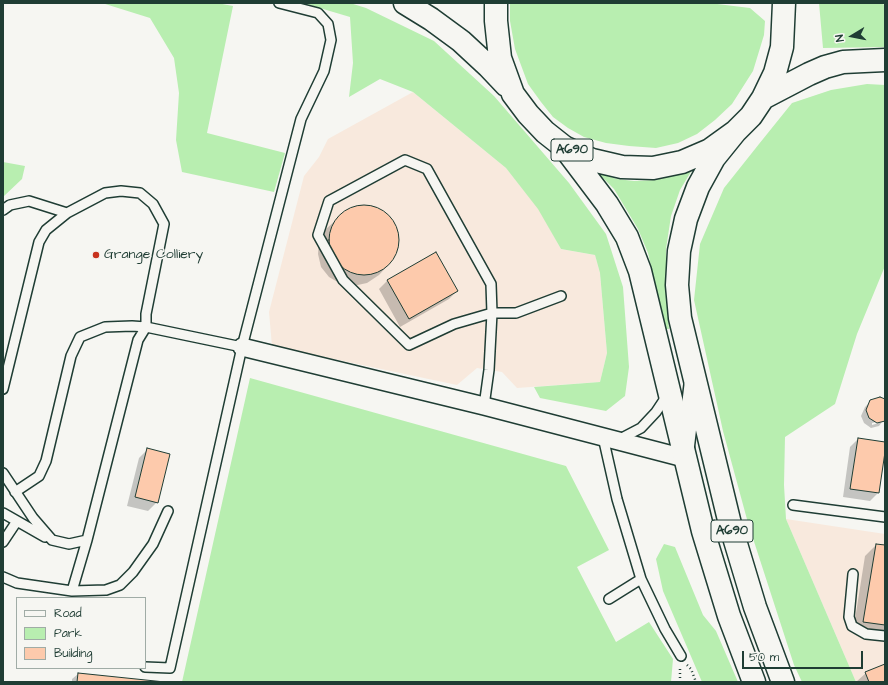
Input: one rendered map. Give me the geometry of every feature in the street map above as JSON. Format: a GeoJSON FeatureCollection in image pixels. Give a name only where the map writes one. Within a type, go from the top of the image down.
{"type":"FeatureCollection","features":[{"type":"Feature","properties":{"kind":"highway"},"geometry":{"type":"LineString","coordinates":[[405,3],[431,19],[461,41],[488,66],[513,94]]}},
{"type":"Feature","properties":{"kind":"highway","name":"A690"},"geometry":{"type":"LineString","coordinates":[[496,3],[496,21],[500,58],[513,94],[528,114],[545,132],[564,147],[592,160],[622,167],[652,168],[682,162],[710,150],[735,132]]}},
{"type":"Feature","properties":{"kind":"highway","name":"A690"},"geometry":{"type":"LineString","coordinates":[[783,682],[755,607],[730,524],[680,318],[677,285],[679,251],[686,218],[698,187],[714,158],[735,132],[751,116],[764,98],[775,73],[782,47],[784,11]]}},
{"type":"Feature","properties":{"kind":"highway"},"geometry":{"type":"LineString","coordinates":[[764,98],[825,67],[843,62],[885,60]]}},
{"type":"Feature","properties":{"kind":"highway","name":"A690"},"geometry":{"type":"LineString","coordinates":[[564,147],[607,204],[627,237],[640,271],[684,458],[703,530],[727,608],[754,682]]}},
{"type":"Feature","properties":{"kind":"street"},"geometry":{"type":"LineString","coordinates":[[242,347],[484,406],[684,458],[694,376]]}},
{"type":"Feature","properties":{"kind":"lane"},"geometry":{"type":"LineString","coordinates":[[146,667],[170,668],[242,347],[301,119],[324,71],[331,40],[328,24],[318,13],[279,3]]}},
{"type":"Feature","properties":{"kind":"lane"},"geometry":{"type":"LineString","coordinates":[[484,406],[489,370],[492,313],[491,284],[427,169],[405,160],[330,201],[318,235],[321,241],[344,280],[409,345],[454,324],[492,313],[516,313],[562,296]]}},
{"type":"Feature","properties":{"kind":"lane"},"geometry":{"type":"LineString","coordinates":[[3,389],[39,242],[46,230],[67,213],[104,193],[121,191],[140,193],[153,204],[164,224],[146,314],[146,328],[138,340],[87,540],[72,591]]}},
{"type":"Feature","properties":{"kind":"lane"},"geometry":{"type":"LineString","coordinates":[[3,210],[10,205],[29,201],[67,213]]}},
{"type":"Feature","properties":{"kind":"lane"},"geometry":{"type":"LineString","coordinates":[[15,492],[39,476],[46,462],[71,356],[80,338],[105,327],[132,326],[242,347]]}},
{"type":"Feature","properties":{"kind":"lane"},"geometry":{"type":"LineString","coordinates":[[669,392],[656,412],[641,428],[610,439],[617,499],[641,579],[665,629],[681,656]]}},
{"type":"Feature","properties":{"kind":"lane"},"geometry":{"type":"LineString","coordinates":[[3,473],[33,518],[52,540]]}},
{"type":"Feature","properties":{"kind":"lane"},"geometry":{"type":"LineString","coordinates":[[793,505],[885,517]]}},
{"type":"Feature","properties":{"kind":"lane"},"geometry":{"type":"LineString","coordinates":[[3,577],[17,583],[72,591],[106,590],[120,585],[133,572],[153,544],[168,511]]}},
{"type":"Feature","properties":{"kind":"lane"},"geometry":{"type":"LineString","coordinates":[[3,513],[52,540],[69,544],[87,540]]}},
{"type":"Feature","properties":{"kind":"lane"},"geometry":{"type":"LineString","coordinates":[[3,542],[17,521]]}},
{"type":"Feature","properties":{"kind":"lane"},"geometry":{"type":"LineString","coordinates":[[853,574],[849,617],[852,626],[866,634],[885,636]]}},
{"type":"Feature","properties":{"kind":"lane"},"geometry":{"type":"LineString","coordinates":[[609,599],[641,579]]}},
{"type":"Feature","properties":{"kind":"path"},"geometry":{"type":"LineString","coordinates":[[681,656],[691,669],[696,682]]}},
{"type":"Feature","properties":{"kind":"shaded area"},"geometry":{"type":"Polygon","coordinates":[[[413,92],[506,168],[539,209],[561,249],[595,255],[600,273],[607,353],[600,382],[517,388],[502,372],[477,368],[457,385],[272,346],[269,312],[304,176],[319,157],[328,139],[413,92]]]}},
{"type":"Feature","properties":{"kind":"shaded area"},"geometry":{"type":"Polygon","coordinates":[[[786,519],[885,534],[885,682],[856,682],[786,519]]]}},
{"type":"Feature","properties":{"kind":"green space"},"geometry":{"type":"Polygon","coordinates":[[[102,3],[217,3],[233,6],[207,133],[285,153],[274,192],[182,172],[176,140],[179,93],[174,58],[150,18],[102,3]]]}},
{"type":"Feature","properties":{"kind":"green space"},"geometry":{"type":"Polygon","coordinates":[[[303,3],[350,3],[366,8],[434,41],[494,96],[569,183],[606,234],[623,287],[629,367],[625,396],[606,411],[540,398],[534,387],[600,382],[607,353],[600,273],[595,255],[561,249],[538,209],[506,168],[413,92],[380,79],[349,97],[353,63],[350,17],[303,3]]]}},
{"type":"Feature","properties":{"kind":"green space"},"geometry":{"type":"Polygon","coordinates":[[[510,3],[709,3],[750,8],[765,21],[764,35],[753,71],[732,104],[715,120],[697,134],[678,143],[656,148],[629,146],[606,143],[584,137],[553,117],[528,84],[515,49],[510,21],[510,3]]]}},
{"type":"Feature","properties":{"kind":"green space"},"geometry":{"type":"Polygon","coordinates":[[[819,3],[880,3],[885,5],[885,47],[823,48],[819,3]]]}},
{"type":"Feature","properties":{"kind":"green space"},"geometry":{"type":"Polygon","coordinates":[[[867,84],[885,85],[885,266],[857,334],[835,404],[785,437],[784,485],[786,519],[856,682],[802,682],[794,665],[748,523],[723,431],[694,300],[700,244],[724,188],[792,103],[831,90],[867,84]]]}},
{"type":"Feature","properties":{"kind":"green space"},"geometry":{"type":"Polygon","coordinates":[[[3,162],[25,166],[22,179],[3,197],[3,162]]]}},
{"type":"Feature","properties":{"kind":"green space"},"geometry":{"type":"Polygon","coordinates":[[[692,170],[680,190],[671,216],[666,249],[669,329],[665,329],[648,253],[638,229],[614,189],[598,173],[617,179],[634,181],[655,180],[692,170]]]}},
{"type":"Feature","properties":{"kind":"green space"},"geometry":{"type":"Polygon","coordinates":[[[250,378],[566,466],[609,550],[577,567],[616,642],[649,622],[673,659],[671,682],[182,682],[250,378]]]}},
{"type":"Feature","properties":{"kind":"green space"},"geometry":{"type":"Polygon","coordinates":[[[664,544],[675,547],[703,615],[716,631],[738,682],[702,682],[663,591],[656,559],[664,544]]]}},
{"type":"Feature","properties":{"kind":"building"},"geometry":{"type":"Polygon","coordinates":[[[357,205],[371,205],[384,211],[393,220],[397,226],[399,240],[397,254],[389,265],[378,273],[371,275],[357,275],[350,273],[339,265],[331,254],[329,247],[329,233],[331,226],[339,215],[350,207],[357,205]]]}},
{"type":"Feature","properties":{"kind":"building"},"geometry":{"type":"Polygon","coordinates":[[[436,252],[458,291],[409,319],[387,280],[436,252]]]}},
{"type":"Feature","properties":{"kind":"building"},"geometry":{"type":"Polygon","coordinates":[[[880,397],[885,399],[885,421],[877,423],[869,418],[866,410],[870,400],[880,397]]]}},
{"type":"Feature","properties":{"kind":"building"},"geometry":{"type":"Polygon","coordinates":[[[858,438],[885,442],[879,493],[850,489],[858,438]]]}},
{"type":"Feature","properties":{"kind":"building"},"geometry":{"type":"Polygon","coordinates":[[[147,448],[170,454],[158,503],[135,497],[147,448]]]}},
{"type":"Feature","properties":{"kind":"building"},"geometry":{"type":"Polygon","coordinates":[[[876,544],[885,545],[885,625],[863,622],[876,544]]]}},
{"type":"Feature","properties":{"kind":"building"},"geometry":{"type":"Polygon","coordinates":[[[885,664],[885,682],[869,682],[865,672],[885,664]]]}},
{"type":"Feature","properties":{"kind":"building"},"geometry":{"type":"Polygon","coordinates":[[[78,673],[165,682],[77,682],[78,673]]]}},
{"type":"Feature","properties":{"kind":"place","name":"Grange Colliery"},"geometry":{"type":"Point","coordinates":[96,255]}}]}
